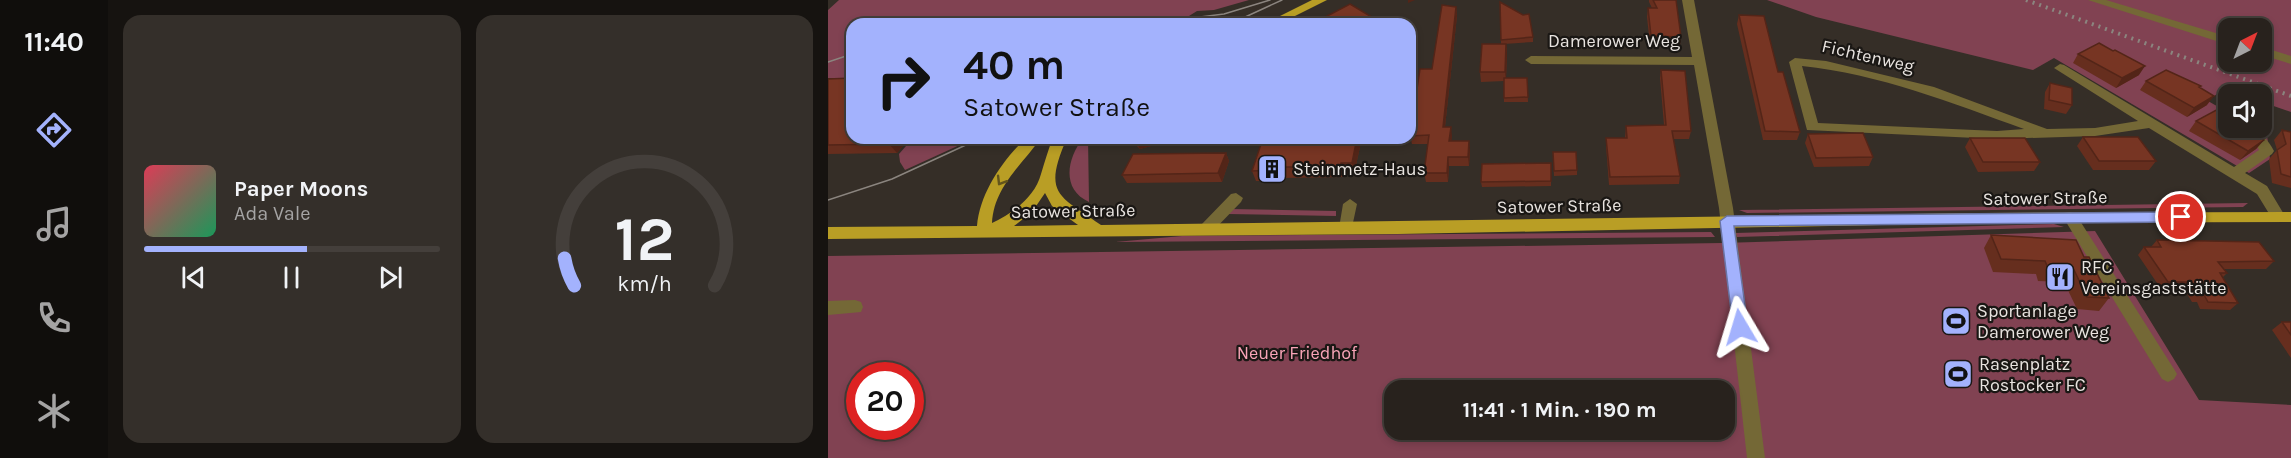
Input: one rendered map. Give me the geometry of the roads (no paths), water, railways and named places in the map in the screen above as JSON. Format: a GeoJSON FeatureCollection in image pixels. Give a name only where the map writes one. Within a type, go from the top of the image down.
{"type":"FeatureCollection","features":[{"type":"Feature","properties":{"kind":"main road"},"geometry":{"type":"LineString","coordinates":[[1283,18],[1321,0]]}},
{"type":"Feature","properties":{"kind":"main road"},"geometry":{"type":"LineString","coordinates":[[1028,144],[1017,155],[986,207],[984,232],[1028,209],[1047,177],[1052,154],[1057,144]]}},
{"type":"Feature","properties":{"kind":"main road"},"geometry":{"type":"LineString","coordinates":[[1047,177],[1051,193],[1062,206],[1078,219],[1098,229]]}},
{"type":"Feature","properties":{"kind":"main road","name":"Satower Straße"},"geometry":{"type":"LineString","coordinates":[[828,233],[1346,228],[1727,221],[2284,217]]}},
{"type":"Feature","properties":{"kind":"street","name":"Damerower Weg"},"geometry":{"type":"LineString","coordinates":[[1688,0],[1727,221],[1756,458]]}},
{"type":"Feature","properties":{"kind":"street"},"geometry":{"type":"LineString","coordinates":[[2094,0],[2218,38]]}},
{"type":"Feature","properties":{"kind":"street"},"geometry":{"type":"LineString","coordinates":[[2272,54],[2291,60]]}},
{"type":"Feature","properties":{"kind":"street","name":"Damerower Weg"},"geometry":{"type":"LineString","coordinates":[[1531,60],[1698,61]]}},
{"type":"Feature","properties":{"kind":"street","name":"Fichtenweg"},"geometry":{"type":"LineString","coordinates":[[2046,133],[1929,90],[1826,65],[1795,62],[1812,127],[1997,135],[2096,132],[2151,123]]}},
{"type":"Feature","properties":{"kind":"street"},"geometry":{"type":"LineString","coordinates":[[2060,68],[2262,190],[2284,217]]}},
{"type":"Feature","properties":{"kind":"street"},"geometry":{"type":"LineString","coordinates":[[2235,173],[2267,151],[2262,141],[2256,138]]}},
{"type":"Feature","properties":{"kind":"street"},"geometry":{"type":"LineString","coordinates":[[1206,229],[1236,198]]}},
{"type":"Feature","properties":{"kind":"street"},"geometry":{"type":"LineString","coordinates":[[1346,228],[1350,204]]}},
{"type":"Feature","properties":{"kind":"street"},"geometry":{"type":"LineString","coordinates":[[2070,218],[2168,374]]}},
{"type":"Feature","properties":{"kind":"street"},"geometry":{"type":"LineString","coordinates":[[828,308],[855,307]]}},
{"type":"Feature","properties":{"kind":"tram line"},"geometry":{"type":"LineString","coordinates":[[1192,18],[1224,14],[1270,0]]}},
{"type":"Feature","properties":{"kind":"tram line"},"geometry":{"type":"LineString","coordinates":[[1243,18],[1282,0]]}},
{"type":"Feature","properties":{"kind":"tram line"},"geometry":{"type":"LineString","coordinates":[[828,62],[846,56]]}},
{"type":"Feature","properties":{"kind":"tram line"},"geometry":{"type":"LineString","coordinates":[[828,200],[892,179],[968,144]]}},
{"type":"Feature","properties":{"kind":"railway"},"geometry":{"type":"LineString","coordinates":[[2026,0],[2291,96]]}},
{"type":"Feature","properties":{"kind":"place","name":"Steinmetz-Haus"},"geometry":{"type":"Point","coordinates":[1272,169]}},
{"type":"Feature","properties":{"kind":"place","name":"RFC Vereinsgaststätte"},"geometry":{"type":"Point","coordinates":[2060,277]}},
{"type":"Feature","properties":{"kind":"place","name":"Sportanlage Damerower Weg"},"geometry":{"type":"Point","coordinates":[1956,321]}},
{"type":"Feature","properties":{"kind":"place","name":"Rasenplatz Rostocker FC"},"geometry":{"type":"Point","coordinates":[1958,374]}},
{"type":"Feature","properties":{"kind":"park label","name":"Neuer Friedhof"},"geometry":{"type":"Point","coordinates":[1297,353]}}]}
